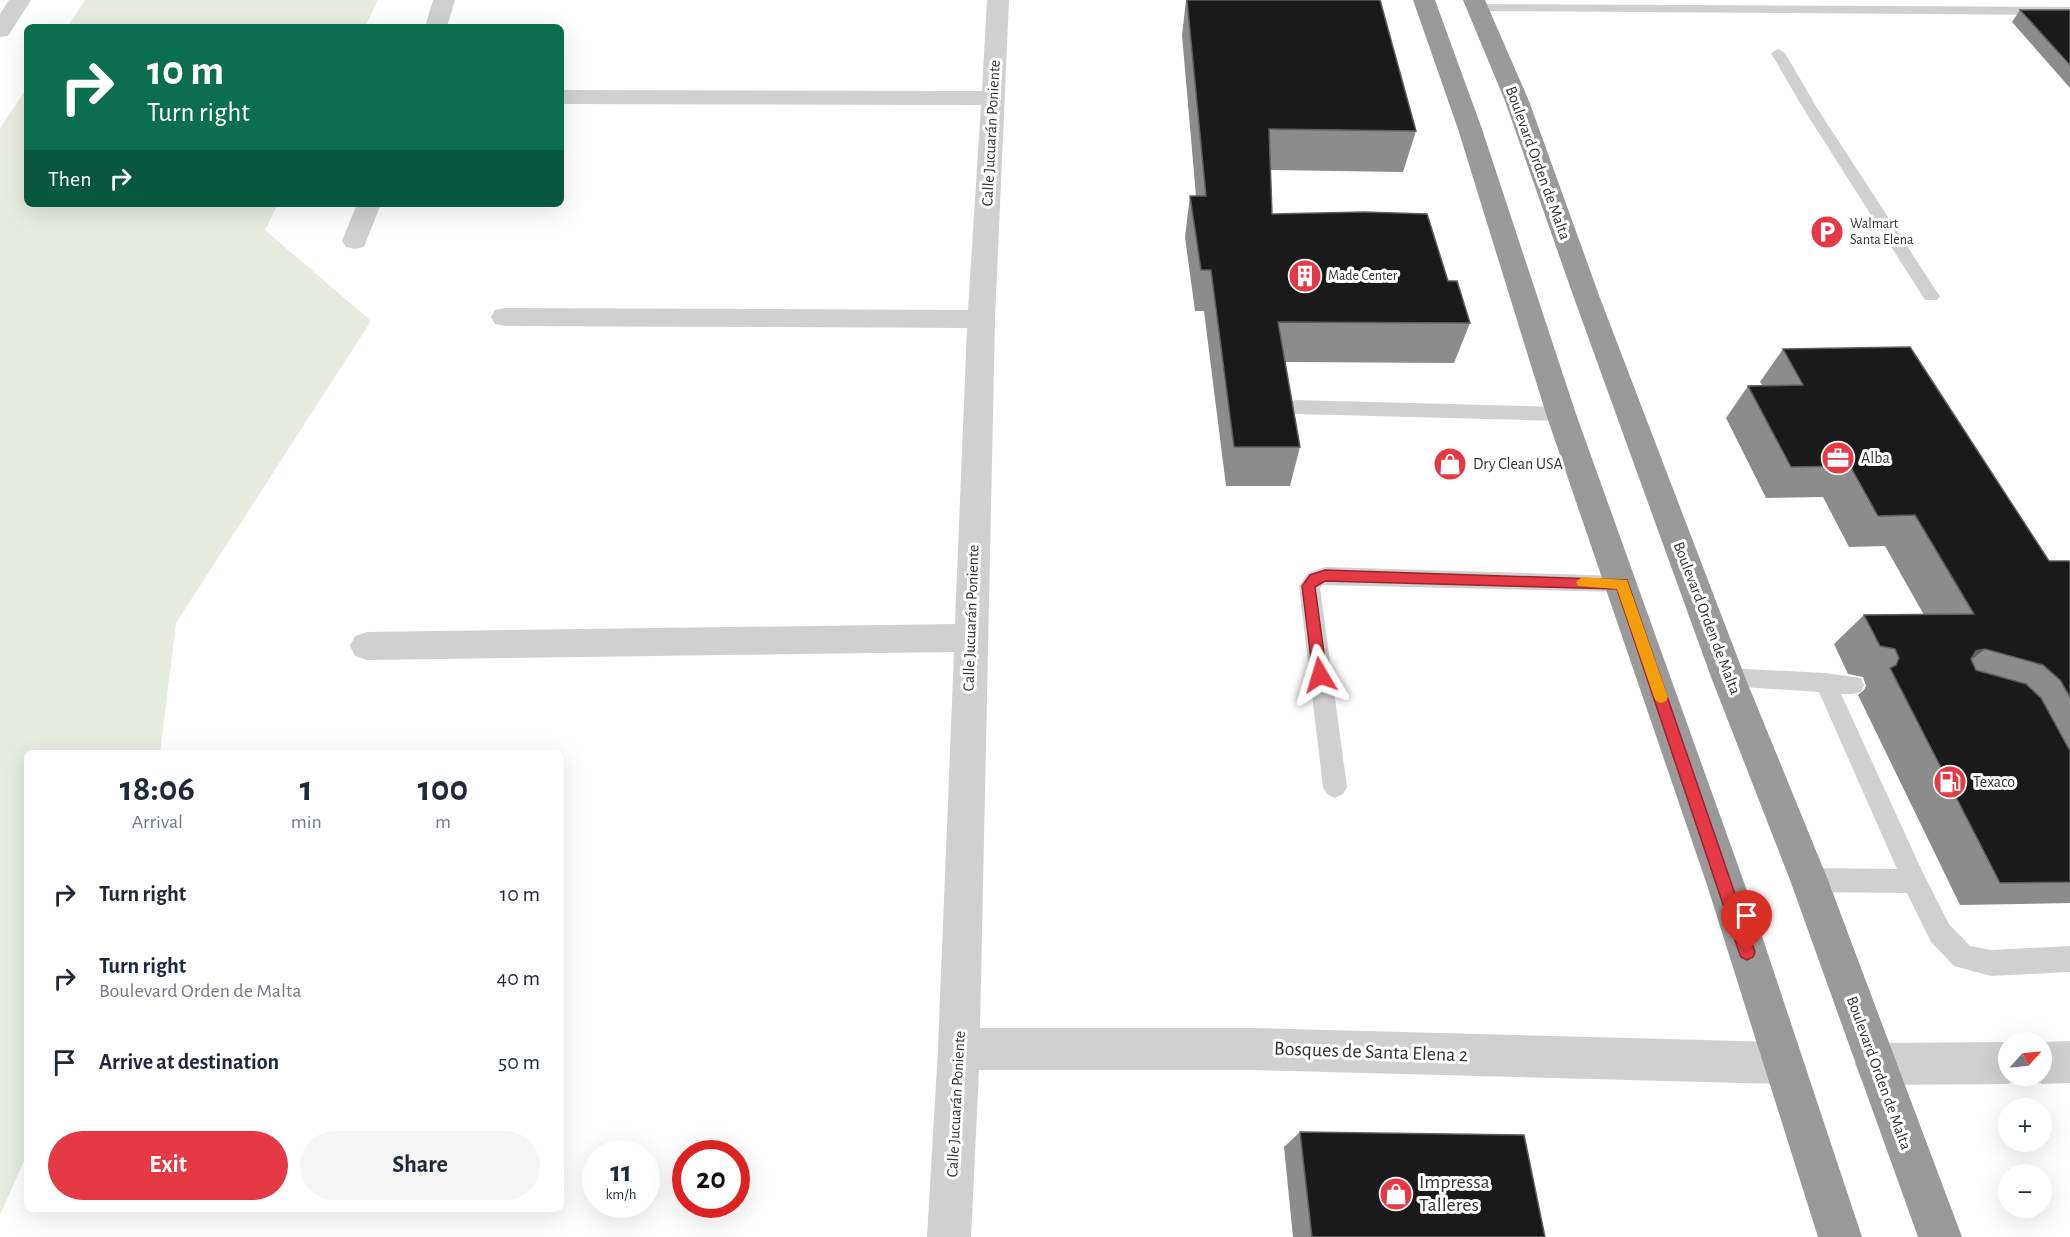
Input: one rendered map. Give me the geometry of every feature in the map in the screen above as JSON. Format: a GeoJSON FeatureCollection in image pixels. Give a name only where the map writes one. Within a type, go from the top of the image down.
{"type":"FeatureCollection","features":[{"type":"Feature","properties":{"kind":"highway"},"geometry":{"type":"LineString","coordinates":[[1424,0],[1470,129],[1561,414],[1725,885],[1840,1237]]}},
{"type":"Feature","properties":{"kind":"highway","name":"Boulevard Orden de Malta"},"geometry":{"type":"LineString","coordinates":[[1475,4],[1517,101],[1587,298],[1728,677],[1809,880],[1940,1237]]}},
{"type":"Feature","properties":{"kind":"street"},"geometry":{"type":"LineString","coordinates":[[0,31],[20,0]]}},
{"type":"Feature","properties":{"kind":"street"},"geometry":{"type":"LineString","coordinates":[[437,24],[444,0]]}},
{"type":"Feature","properties":{"kind":"street","name":"Calle Jucuarán Poniente"},"geometry":{"type":"LineString","coordinates":[[949,1237],[959,1049],[981,319],[998,0]]}},
{"type":"Feature","properties":{"kind":"street"},"geometry":{"type":"LineString","coordinates":[[564,97],[993,98]]}},
{"type":"Feature","properties":{"kind":"street"},"geometry":{"type":"LineString","coordinates":[[355,241],[368,207]]}},
{"type":"Feature","properties":{"kind":"street"},"geometry":{"type":"LineString","coordinates":[[505,317],[981,319]]}},
{"type":"Feature","properties":{"kind":"street"},"geometry":{"type":"LineString","coordinates":[[367,646],[971,638]]}},
{"type":"Feature","properties":{"kind":"street","name":"Bosques de Santa Elena 2"},"geometry":{"type":"LineString","coordinates":[[959,1049],[1252,1049],[1783,1063]]}},
{"type":"Feature","properties":{"kind":"street"},"geometry":{"type":"LineString","coordinates":[[2052,1063],[2070,1062]]}},
{"type":"Feature","properties":{"kind":"street"},"geometry":{"type":"LineString","coordinates":[[1876,1064],[1998,1063]]}},
{"type":"Feature","properties":{"kind":"lane"},"geometry":{"type":"LineString","coordinates":[[1475,4],[1863,5],[2070,11]]}},
{"type":"Feature","properties":{"kind":"lane"},"geometry":{"type":"LineString","coordinates":[[1778,54],[1810,108],[1931,296]]}},
{"type":"Feature","properties":{"kind":"lane"},"geometry":{"type":"LineString","coordinates":[[1296,407],[1561,414]]}},
{"type":"Feature","properties":{"kind":"lane"},"geometry":{"type":"LineString","coordinates":[[1335,787],[1309,586],[1315,579],[1325,575],[1622,584]]}},
{"type":"Feature","properties":{"kind":"lane"},"geometry":{"type":"LineString","coordinates":[[1728,677],[1853,685]]}},
{"type":"Feature","properties":{"kind":"lane"},"geometry":{"type":"LineString","coordinates":[[1826,682],[1914,881],[1940,933],[1963,957],[1991,963],[2070,959]]}},
{"type":"Feature","properties":{"kind":"lane"},"geometry":{"type":"LineString","coordinates":[[1809,880],[1914,881]]}},
{"type":"Feature","properties":{"kind":"shaded area"},"geometry":{"type":"Polygon","coordinates":[[[85,0],[378,0],[366,24],[69,24],[85,0]]]}},
{"type":"Feature","properties":{"kind":"shaded area"},"geometry":{"type":"Polygon","coordinates":[[[24,92],[24,207],[276,207],[265,230],[371,321],[176,623],[160,750],[24,750],[24,1161],[0,1215],[0,128],[24,92]]]}},
{"type":"Feature","properties":{"kind":"building"},"geometry":{"type":"Polygon","coordinates":[[[1187,0],[1380,0],[1416,131],[1269,129],[1272,214],[1364,212],[1427,214],[1448,281],[1457,281],[1470,323],[1278,322],[1300,447],[1234,447],[1211,270],[1201,270],[1190,196],[1206,196],[1187,0]]]}},
{"type":"Feature","properties":{"kind":"building"},"geometry":{"type":"Polygon","coordinates":[[[2020,10],[2070,10],[2070,65],[2020,10]]]}},
{"type":"Feature","properties":{"kind":"building"},"geometry":{"type":"Polygon","coordinates":[[[1910,347],[2049,561],[2070,561],[2070,697],[2060,680],[2043,665],[1985,649],[1976,651],[1971,659],[1976,670],[2026,684],[2041,698],[2070,751],[2070,882],[2000,883],[1890,668],[1896,665],[1899,658],[1895,649],[1880,646],[1864,615],[1974,614],[1915,515],[1878,516],[1850,466],[1791,467],[1748,386],[1803,385],[1783,349],[1910,347]]]}},
{"type":"Feature","properties":{"kind":"building","name":"Impressa Talleres"},"geometry":{"type":"Polygon","coordinates":[[[1300,1132],[1524,1135],[1545,1237],[1312,1237],[1300,1132]]]}},
{"type":"Feature","properties":{"kind":"slow traffic"},"geometry":{"type":"LineString","coordinates":[[1582,582],[1622,584],[1661,697]]}},
{"type":"Feature","properties":{"kind":"place","name":"Walmart Santa Elena"},"geometry":{"type":"Point","coordinates":[1827,232]}},
{"type":"Feature","properties":{"kind":"place","name":"Made Center"},"geometry":{"type":"Point","coordinates":[1305,276]}},
{"type":"Feature","properties":{"kind":"place","name":"Alba"},"geometry":{"type":"Point","coordinates":[1838,458]}},
{"type":"Feature","properties":{"kind":"place","name":"Dry Clean USA"},"geometry":{"type":"Point","coordinates":[1450,464]}},
{"type":"Feature","properties":{"kind":"place","name":"Texaco"},"geometry":{"type":"Point","coordinates":[1950,782]}},
{"type":"Feature","properties":{"kind":"place","name":"Impressa Talleres"},"geometry":{"type":"Point","coordinates":[1396,1194]}},
{"type":"Feature","properties":{"kind":"route"},"geometry":{"type":"LineString","coordinates":[[1320,675],[1309,586],[1315,579],[1325,575],[1622,584],[1747,952]]}}]}
